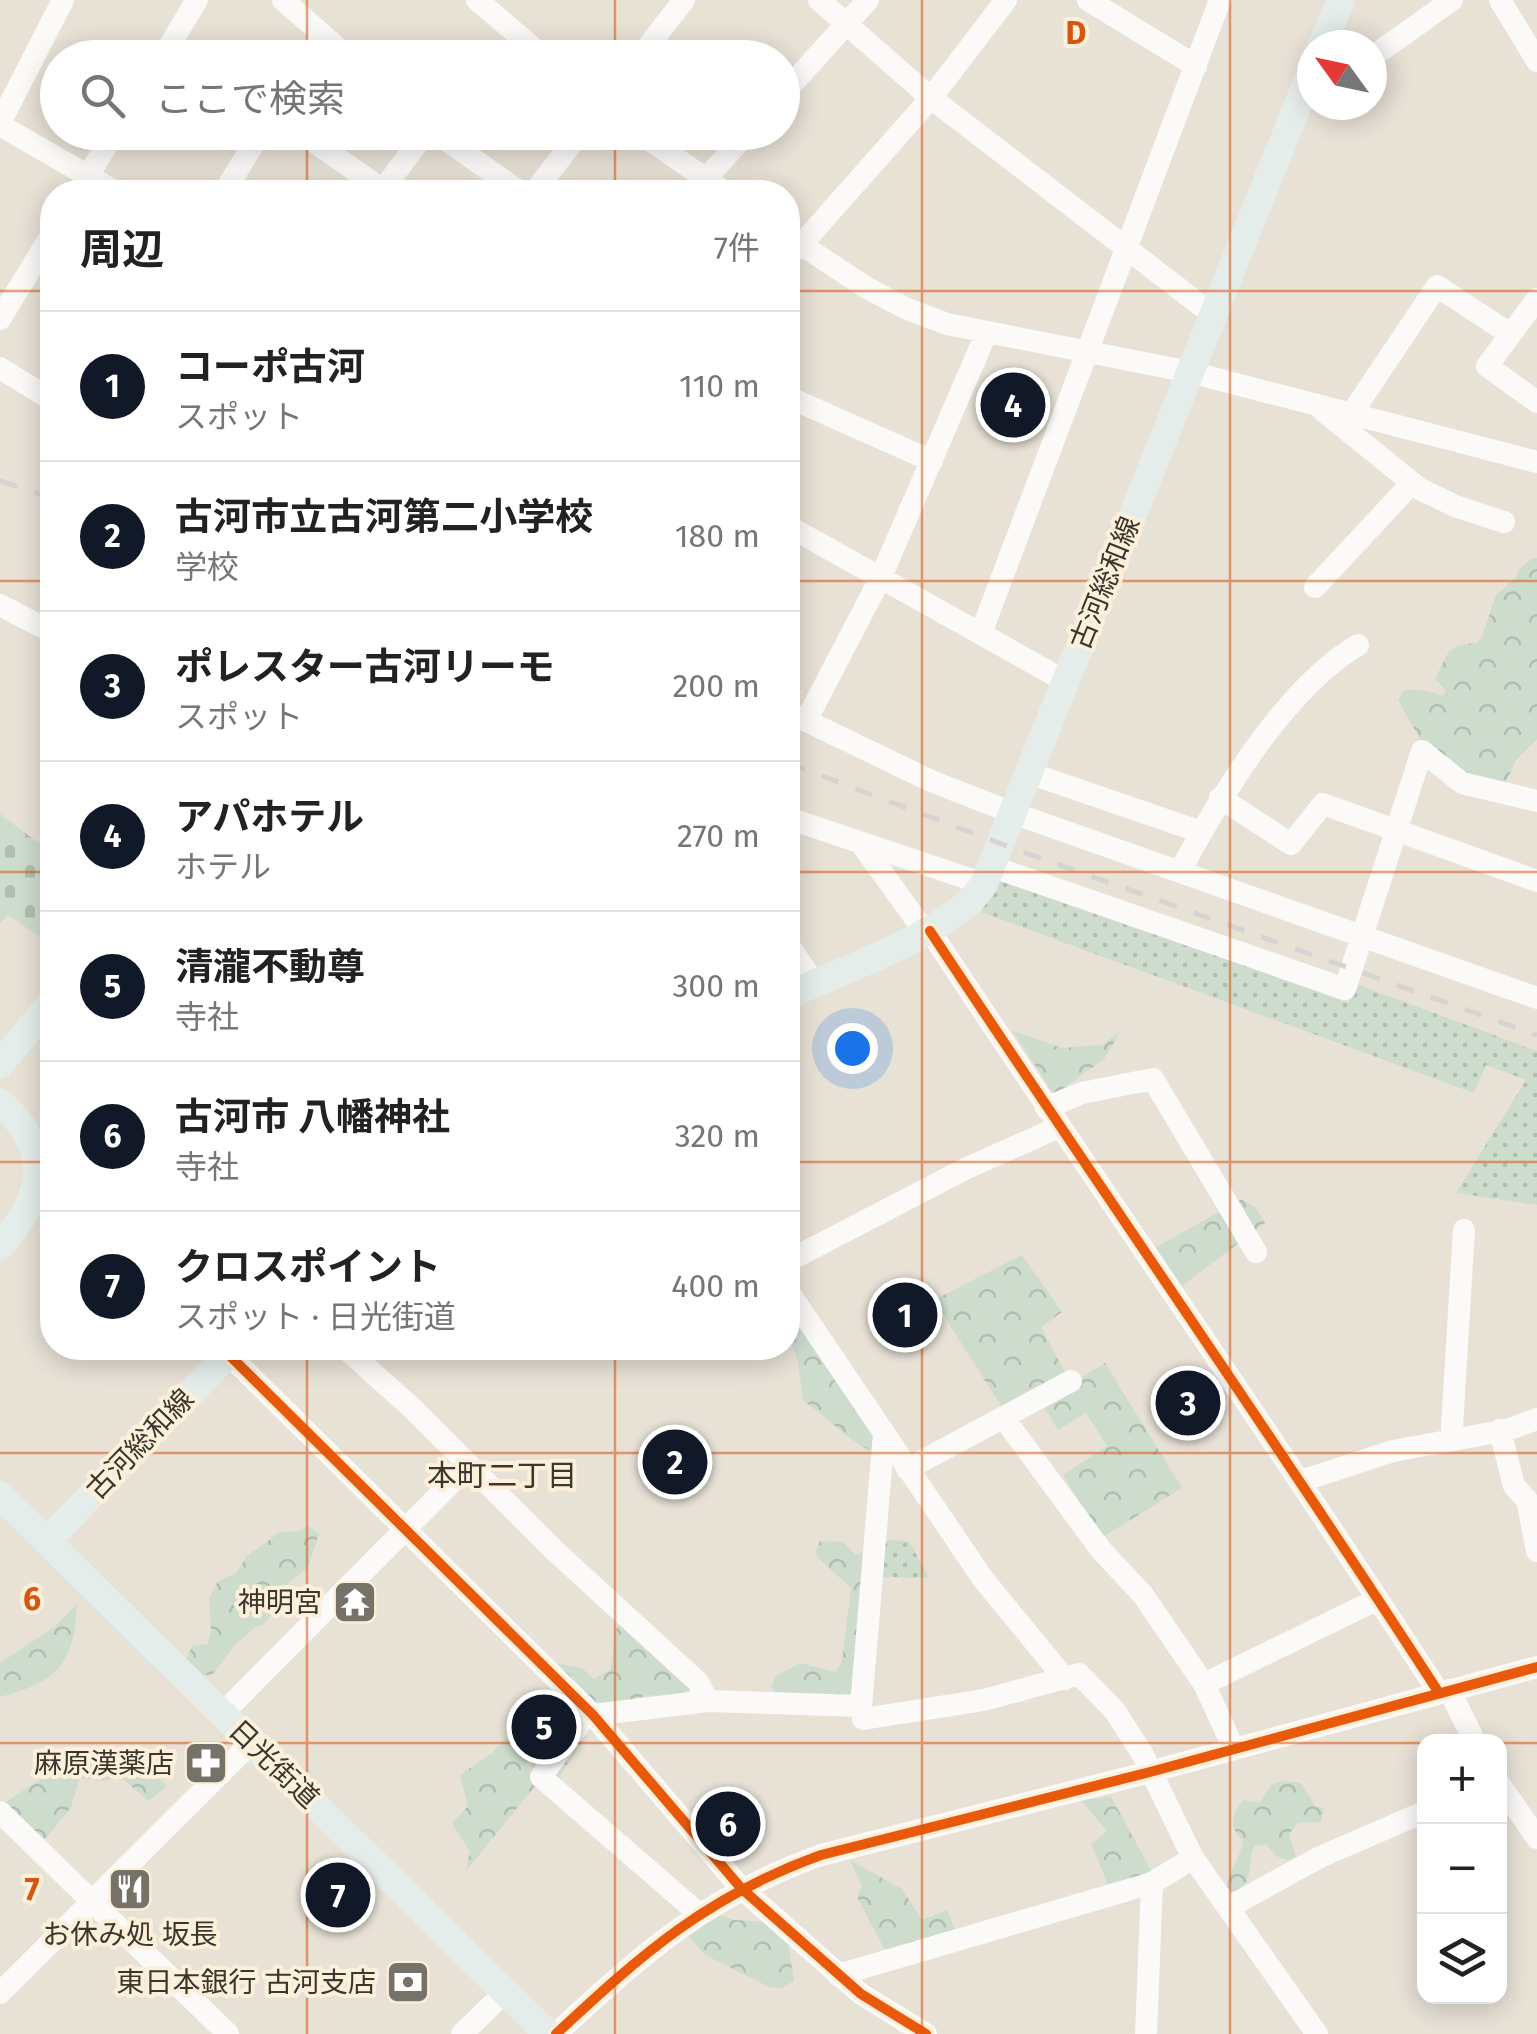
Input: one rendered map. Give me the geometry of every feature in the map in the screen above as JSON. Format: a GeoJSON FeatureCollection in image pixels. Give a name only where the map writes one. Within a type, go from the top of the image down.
{"type":"FeatureCollection","features":[{"type":"Feature","properties":{"kind":"main road"},"geometry":{"type":"LineString","coordinates":[[1328,30],[1341,0]]}},
{"type":"Feature","properties":{"kind":"main road","name":"古河総和線"},"geometry":{"type":"LineString","coordinates":[[800,989],[927,932],[963,910],[988,876],[1212,314],[1297,120]]}},
{"type":"Feature","properties":{"kind":"main road"},"geometry":{"type":"LineString","coordinates":[[0,1064],[40,1016]]}},
{"type":"Feature","properties":{"kind":"main road"},"geometry":{"type":"LineString","coordinates":[[0,1102],[33,1141],[40,1172]]}},
{"type":"Feature","properties":{"kind":"main road"},"geometry":{"type":"LineString","coordinates":[[0,1246],[40,1191]]}},
{"type":"Feature","properties":{"kind":"main road","name":"古河総和線"},"geometry":{"type":"LineString","coordinates":[[47,1541],[218,1360]]}},
{"type":"Feature","properties":{"kind":"main road","name":"日光街道"},"geometry":{"type":"LineString","coordinates":[[0,1495],[548,2034]]}},
{"type":"Feature","properties":{"kind":"street"},"geometry":{"type":"LineString","coordinates":[[43,40],[63,0]]}},
{"type":"Feature","properties":{"kind":"street"},"geometry":{"type":"LineString","coordinates":[[173,40],[197,0]]}},
{"type":"Feature","properties":{"kind":"street"},"geometry":{"type":"LineString","coordinates":[[283,0],[328,40]]}},
{"type":"Feature","properties":{"kind":"street"},"geometry":{"type":"LineString","coordinates":[[477,0],[524,40]]}},
{"type":"Feature","properties":{"kind":"street"},"geometry":{"type":"LineString","coordinates":[[654,40],[684,0]]}},
{"type":"Feature","properties":{"kind":"street"},"geometry":{"type":"LineString","coordinates":[[819,0],[930,98],[1212,314]]}},
{"type":"Feature","properties":{"kind":"street"},"geometry":{"type":"LineString","coordinates":[[800,75],[868,0]]}},
{"type":"Feature","properties":{"kind":"street"},"geometry":{"type":"LineString","coordinates":[[800,236],[930,98],[1006,0]]}},
{"type":"Feature","properties":{"kind":"street"},"geometry":{"type":"LineString","coordinates":[[1088,0],[1196,66]]}},
{"type":"Feature","properties":{"kind":"street"},"geometry":{"type":"LineString","coordinates":[[981,633],[1220,0]]}},
{"type":"Feature","properties":{"kind":"street"},"geometry":{"type":"LineString","coordinates":[[1387,47],[1452,0]]}},
{"type":"Feature","properties":{"kind":"street"},"geometry":{"type":"LineString","coordinates":[[1500,0],[1537,61]]}},
{"type":"Feature","properties":{"kind":"street"},"geometry":{"type":"LineString","coordinates":[[318,40],[322,34]]}},
{"type":"Feature","properties":{"kind":"street"},"geometry":{"type":"LineString","coordinates":[[40,45],[0,124],[77,180]]}},
{"type":"Feature","properties":{"kind":"street"},"geometry":{"type":"LineString","coordinates":[[85,180],[104,150]]}},
{"type":"Feature","properties":{"kind":"street"},"geometry":{"type":"LineString","coordinates":[[231,180],[249,150]]}},
{"type":"Feature","properties":{"kind":"street"},"geometry":{"type":"LineString","coordinates":[[325,150],[367,180]]}},
{"type":"Feature","properties":{"kind":"street"},"geometry":{"type":"LineString","coordinates":[[390,180],[413,150]]}},
{"type":"Feature","properties":{"kind":"street"},"geometry":{"type":"LineString","coordinates":[[460,150],[503,180]]}},
{"type":"Feature","properties":{"kind":"street"},"geometry":{"type":"LineString","coordinates":[[543,180],[567,150]]}},
{"type":"Feature","properties":{"kind":"street"},"geometry":{"type":"LineString","coordinates":[[660,150],[698,180]]}},
{"type":"Feature","properties":{"kind":"street"},"geometry":{"type":"LineString","coordinates":[[714,180],[735,150]]}},
{"type":"Feature","properties":{"kind":"street"},"geometry":{"type":"LineString","coordinates":[[800,249],[905,308],[986,334],[1190,372],[1537,462]]}},
{"type":"Feature","properties":{"kind":"street"},"geometry":{"type":"LineString","coordinates":[[0,319],[40,254]]}},
{"type":"Feature","properties":{"kind":"street"},"geometry":{"type":"LineString","coordinates":[[1352,413],[1437,286],[1510,334]]}},
{"type":"Feature","properties":{"kind":"street"},"geometry":{"type":"LineString","coordinates":[[1537,299],[1487,366],[1537,402]]}},
{"type":"Feature","properties":{"kind":"street"},"geometry":{"type":"LineString","coordinates":[[800,710],[881,577],[986,334]]}},
{"type":"Feature","properties":{"kind":"street"},"geometry":{"type":"LineString","coordinates":[[0,368],[40,393]]}},
{"type":"Feature","properties":{"kind":"street"},"geometry":{"type":"LineString","coordinates":[[800,402],[932,461]]}},
{"type":"Feature","properties":{"kind":"street"},"geometry":{"type":"LineString","coordinates":[[1316,404],[1435,498],[1504,522]]}},
{"type":"Feature","properties":{"kind":"street"},"geometry":{"type":"LineString","coordinates":[[1315,587],[1412,483]]}},
{"type":"Feature","properties":{"kind":"street"},"geometry":{"type":"LineString","coordinates":[[800,533],[1065,681]]}},
{"type":"Feature","properties":{"kind":"street"},"geometry":{"type":"LineString","coordinates":[[0,605],[40,626]]}},
{"type":"Feature","properties":{"kind":"street"},"geometry":{"type":"LineString","coordinates":[[1180,871],[1220,798],[1308,686],[1334,659],[1358,644]]}},
{"type":"Feature","properties":{"kind":"street"},"geometry":{"type":"LineString","coordinates":[[800,716],[931,781],[1013,813],[1537,998]]}},
{"type":"Feature","properties":{"kind":"street"},"geometry":{"type":"LineString","coordinates":[[800,822],[988,876],[1346,989],[1422,751],[1462,783],[1537,802]]}},
{"type":"Feature","properties":{"kind":"street"},"geometry":{"type":"LineString","coordinates":[[1029,773],[1202,832]]}},
{"type":"Feature","properties":{"kind":"street"},"geometry":{"type":"LineString","coordinates":[[1220,798],[1291,844],[1323,804],[1537,881]]}},
{"type":"Feature","properties":{"kind":"street"},"geometry":{"type":"LineString","coordinates":[[860,842],[927,932],[1471,1734]]}},
{"type":"Feature","properties":{"kind":"street"},"geometry":{"type":"LineString","coordinates":[[800,962],[814,983]]}},
{"type":"Feature","properties":{"kind":"street"},"geometry":{"type":"LineString","coordinates":[[800,1255],[965,1169],[1053,1118],[1082,1093],[1154,1079],[1256,1252]]}},
{"type":"Feature","properties":{"kind":"street"},"geometry":{"type":"LineString","coordinates":[[1457,1438],[1452,1427],[1464,1230]]}},
{"type":"Feature","properties":{"kind":"street"},"geometry":{"type":"LineString","coordinates":[[800,1309],[983,1579],[1066,1680]]}},
{"type":"Feature","properties":{"kind":"street"},"geometry":{"type":"LineString","coordinates":[[239,1360],[591,1713],[742,1888],[838,1976],[926,2034]]}},
{"type":"Feature","properties":{"kind":"street"},"geometry":{"type":"LineString","coordinates":[[358,1360],[698,1682],[708,1702]]}},
{"type":"Feature","properties":{"kind":"street"},"geometry":{"type":"LineString","coordinates":[[907,1469],[1070,1380]]}},
{"type":"Feature","properties":{"kind":"street"},"geometry":{"type":"LineString","coordinates":[[1003,1417],[1101,1550],[1142,1595],[1204,1684],[1234,1749]]}},
{"type":"Feature","properties":{"kind":"street"},"geometry":{"type":"LineString","coordinates":[[1301,1480],[1393,1451],[1537,1419]]}},
{"type":"Feature","properties":{"kind":"street"},"geometry":{"type":"LineString","coordinates":[[1500,1430],[1514,1486],[1527,1500],[1537,1551]]}},
{"type":"Feature","properties":{"kind":"street"},"geometry":{"type":"LineString","coordinates":[[884,1434],[861,1706],[863,1720],[984,1700],[1079,1674],[1114,1710],[1192,1858],[1317,2034]]}},
{"type":"Feature","properties":{"kind":"street"},"geometry":{"type":"LineString","coordinates":[[222,1714],[468,1466]]}},
{"type":"Feature","properties":{"kind":"street"},"geometry":{"type":"LineString","coordinates":[[1204,1684],[1378,1599]]}},
{"type":"Feature","properties":{"kind":"street"},"geometry":{"type":"LineString","coordinates":[[556,2034],[617,1978],[698,1913],[742,1888],[820,1855],[1150,1772],[1537,1666]]}},
{"type":"Feature","properties":{"kind":"street"},"geometry":{"type":"LineString","coordinates":[[698,1913],[541,1776],[591,1713],[708,1702],[861,1706]]}},
{"type":"Feature","properties":{"kind":"street"},"geometry":{"type":"LineString","coordinates":[[0,1994],[252,1742]]}},
{"type":"Feature","properties":{"kind":"street"},"geometry":{"type":"LineString","coordinates":[[1507,1795],[1537,1838]]}},
{"type":"Feature","properties":{"kind":"street"},"geometry":{"type":"LineString","coordinates":[[0,1812],[228,2034]]}},
{"type":"Feature","properties":{"kind":"street"},"geometry":{"type":"LineString","coordinates":[[1229,1907],[1320,1856],[1417,1815]]}},
{"type":"Feature","properties":{"kind":"street"},"geometry":{"type":"LineString","coordinates":[[838,1976],[1152,1883],[1192,1858]]}},
{"type":"Feature","properties":{"kind":"street"},"geometry":{"type":"LineString","coordinates":[[1146,2034],[1152,1883]]}},
{"type":"Feature","properties":{"kind":"street"},"geometry":{"type":"LineString","coordinates":[[462,2034],[506,1991]]}},
{"type":"Feature","properties":{"kind":"green space"},"geometry":{"type":"Polygon","coordinates":[[[1537,558],[1537,739],[1516,760],[1504,786],[1470,780],[1425,748],[1398,700],[1408,690],[1443,696],[1446,690],[1435,679],[1449,651],[1476,643],[1482,637],[1496,595],[1537,558]]]}},
{"type":"Feature","properties":{"kind":"green space"},"geometry":{"type":"Polygon","coordinates":[[[0,814],[40,844],[40,937],[8,915],[0,923],[0,814]]]}},
{"type":"Feature","properties":{"kind":"green space"},"geometry":{"type":"Polygon","coordinates":[[[998,877],[1348,1003],[1356,984],[1537,1051],[1537,1205],[1456,1193],[1526,1080],[1486,1065],[1474,1093],[981,912],[998,877]]]}},
{"type":"Feature","properties":{"kind":"green space"},"geometry":{"type":"Polygon","coordinates":[[[1013,1031],[1062,1048],[1102,1045],[1121,1031],[1104,1059],[1054,1095],[1013,1031]]]}},
{"type":"Feature","properties":{"kind":"green space"},"geometry":{"type":"Polygon","coordinates":[[[1242,1199],[1256,1208],[1265,1223],[1178,1289],[1151,1250],[1242,1199]]]}},
{"type":"Feature","properties":{"kind":"green space"},"geometry":{"type":"Polygon","coordinates":[[[1022,1255],[1062,1312],[1041,1327],[1065,1372],[1003,1409],[934,1300],[1022,1255]]]}},
{"type":"Feature","properties":{"kind":"green space"},"geometry":{"type":"Polygon","coordinates":[[[800,1321],[874,1430],[876,1452],[803,1401],[798,1361],[800,1321]]]}},
{"type":"Feature","properties":{"kind":"green space"},"geometry":{"type":"Polygon","coordinates":[[[1105,1363],[1182,1488],[1101,1538],[1063,1475],[1107,1446],[1086,1413],[1058,1430],[1041,1402],[1105,1363]]]}},
{"type":"Feature","properties":{"kind":"green space"},"geometry":{"type":"Polygon","coordinates":[[[308,1526],[319,1534],[308,1567],[285,1586],[278,1608],[263,1625],[255,1627],[234,1646],[213,1674],[202,1676],[185,1662],[192,1646],[208,1644],[209,1598],[218,1581],[236,1573],[247,1556],[280,1532],[301,1531],[308,1526]]]}},
{"type":"Feature","properties":{"kind":"green space"},"geometry":{"type":"Polygon","coordinates":[[[881,1540],[909,1541],[929,1578],[877,1577],[881,1540]]]}},
{"type":"Feature","properties":{"kind":"green space"},"geometry":{"type":"Polygon","coordinates":[[[820,1541],[843,1542],[856,1555],[868,1549],[866,1705],[776,1693],[771,1687],[776,1676],[800,1663],[836,1672],[842,1661],[851,1588],[817,1557],[820,1541]]]}},
{"type":"Feature","properties":{"kind":"green space"},"geometry":{"type":"Polygon","coordinates":[[[77,1604],[72,1642],[59,1667],[36,1685],[0,1697],[0,1663],[54,1627],[77,1604]]]}},
{"type":"Feature","properties":{"kind":"green space"},"geometry":{"type":"Polygon","coordinates":[[[619,1623],[692,1689],[670,1697],[649,1695],[602,1707],[553,1668],[559,1664],[582,1668],[594,1679],[611,1669],[619,1623]]]}},
{"type":"Feature","properties":{"kind":"green space"},"geometry":{"type":"Polygon","coordinates":[[[529,1733],[533,1746],[525,1750],[529,1754],[526,1766],[531,1770],[547,1753],[578,1737],[582,1742],[560,1775],[563,1783],[535,1786],[466,1871],[470,1852],[452,1823],[468,1806],[460,1775],[492,1753],[504,1739],[529,1733]]]}},
{"type":"Feature","properties":{"kind":"green space"},"geometry":{"type":"Polygon","coordinates":[[[88,1749],[131,1751],[167,1786],[148,1801],[120,1776],[104,1781],[80,1778],[71,1807],[43,1842],[4,1803],[88,1749]]]}},
{"type":"Feature","properties":{"kind":"green space"},"geometry":{"type":"Polygon","coordinates":[[[1301,1783],[1315,1806],[1324,1808],[1321,1822],[1298,1823],[1289,1834],[1296,1857],[1288,1860],[1276,1856],[1266,1844],[1254,1846],[1246,1883],[1227,1893],[1228,1879],[1243,1840],[1234,1826],[1236,1810],[1243,1800],[1259,1803],[1272,1784],[1301,1783]]]}},
{"type":"Feature","properties":{"kind":"green space"},"geometry":{"type":"Polygon","coordinates":[[[1111,1797],[1152,1872],[1110,1889],[1091,1844],[1107,1831],[1081,1800],[1111,1797]]]}},
{"type":"Feature","properties":{"kind":"green space"},"geometry":{"type":"Polygon","coordinates":[[[850,1860],[902,1889],[922,1920],[947,1910],[957,1935],[886,1952],[857,1897],[862,1886],[850,1860]]]}},
{"type":"Feature","properties":{"kind":"green space"},"geometry":{"type":"Polygon","coordinates":[[[714,1914],[768,1922],[788,1941],[794,1981],[782,1988],[769,1987],[705,1955],[688,1935],[714,1914]]]}},
{"type":"Feature","properties":{"kind":"railway"},"geometry":{"type":"LineString","coordinates":[[0,481],[40,494]]}},
{"type":"Feature","properties":{"kind":"railway"},"geometry":{"type":"LineString","coordinates":[[800,768],[1015,849],[1537,1035]]}},
{"type":"Feature","properties":{"kind":"cycle path"},"geometry":{"type":"LineString","coordinates":[[930,931],[1439,1693]]}},
{"type":"Feature","properties":{"kind":"cycle path"},"geometry":{"type":"LineString","coordinates":[[234,1360],[593,1715],[741,1888],[861,1994],[926,2034]]}},
{"type":"Feature","properties":{"kind":"cycle path"},"geometry":{"type":"LineString","coordinates":[[556,2034],[648,1953],[710,1908],[780,1871],[821,1855],[1150,1772],[1537,1667]]}},
{"type":"Feature","properties":{"kind":"place","name":"アパホテル"},"geometry":{"type":"Point","coordinates":[1013,405]}},
{"type":"Feature","properties":{"kind":"place","name":"コーポ古河"},"geometry":{"type":"Point","coordinates":[905,1315]}},
{"type":"Feature","properties":{"kind":"place","name":"ポレスター古河リーモ"},"geometry":{"type":"Point","coordinates":[1188,1403]}},
{"type":"Feature","properties":{"kind":"place","name":"古河市立古河第二小学校"},"geometry":{"type":"Point","coordinates":[675,1462]}},
{"type":"Feature","properties":{"kind":"place","name":"神明宮"},"geometry":{"type":"Point","coordinates":[355,1602]}},
{"type":"Feature","properties":{"kind":"place","name":"清瀧不動尊"},"geometry":{"type":"Point","coordinates":[544,1727]}},
{"type":"Feature","properties":{"kind":"place","name":"麻原漢薬店"},"geometry":{"type":"Point","coordinates":[206,1763]}},
{"type":"Feature","properties":{"kind":"place","name":"古河市 八幡神社"},"geometry":{"type":"Point","coordinates":[728,1824]}},
{"type":"Feature","properties":{"kind":"place","name":"お休み処 坂長"},"geometry":{"type":"Point","coordinates":[130,1889]}},
{"type":"Feature","properties":{"kind":"place","name":"クロスポイント"},"geometry":{"type":"Point","coordinates":[338,1895]}},
{"type":"Feature","properties":{"kind":"place","name":"東日本銀行 古河支店"},"geometry":{"type":"Point","coordinates":[408,1982]}},
{"type":"Feature","properties":{"kind":"district","name":"本町二丁目"},"geometry":{"type":"Point","coordinates":[502,1476]}}]}
